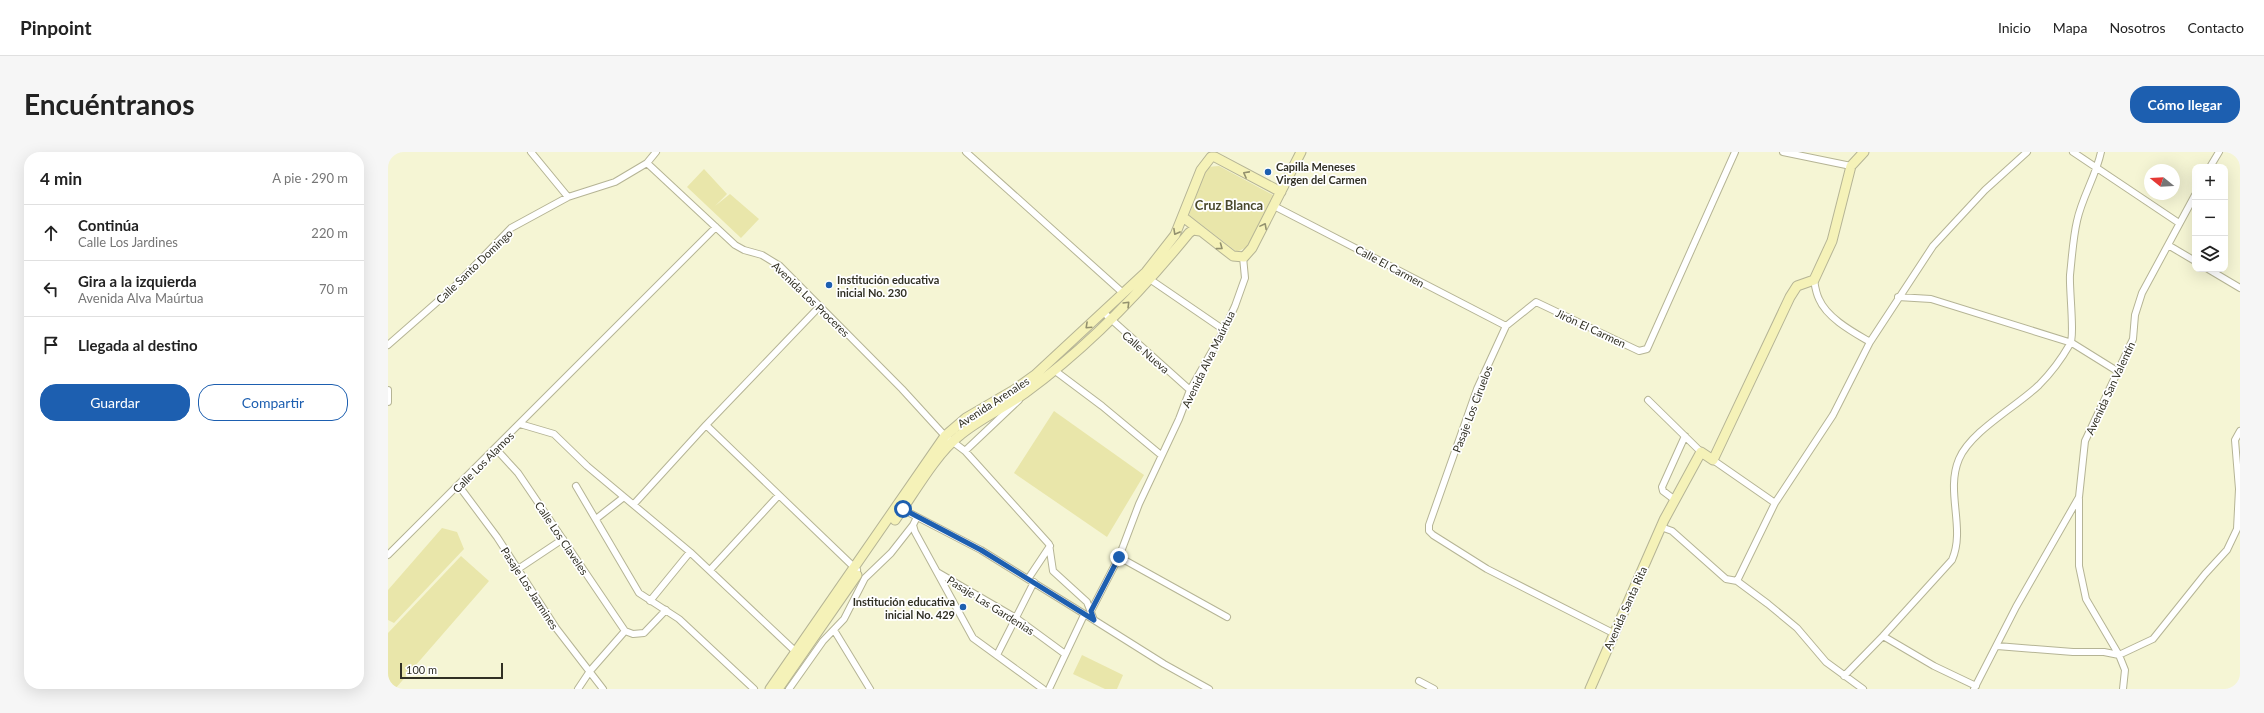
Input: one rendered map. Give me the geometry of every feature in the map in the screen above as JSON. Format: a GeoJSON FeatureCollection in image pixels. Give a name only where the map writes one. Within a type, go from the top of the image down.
{"type":"FeatureCollection","features":[{"type":"Feature","properties":{"kind":"main road"},"geometry":{"type":"LineString","coordinates":[[1183,217],[1233,256],[1243,257],[1252,248],[1301,152]]}},
{"type":"Feature","properties":{"kind":"main road"},"geometry":{"type":"LineString","coordinates":[[1701,452],[1713,460],[1790,297],[1797,286],[1814,280],[1832,241],[1851,166],[1864,152]]}},
{"type":"Feature","properties":{"kind":"main road","name":"Avenida Arenales"},"geometry":{"type":"LineString","coordinates":[[770,689],[857,570],[949,439],[966,418],[1014,390],[1035,375],[1151,266],[1175,235],[1201,170],[1211,154]]}},
{"type":"Feature","properties":{"kind":"main road"},"geometry":{"type":"LineString","coordinates":[[1211,154],[1281,192]]}},
{"type":"Feature","properties":{"kind":"main road","name":"Avenida Arenales"},"geometry":{"type":"LineString","coordinates":[[949,439],[959,435],[1024,394],[1054,370],[1110,320],[1151,280],[1189,233],[1193,230],[1200,231]]}},
{"type":"Feature","properties":{"kind":"main road","name":"Avenida Santa Rita"},"geometry":{"type":"LineString","coordinates":[[1590,689],[1613,633],[1661,527],[1701,452]]}},
{"type":"Feature","properties":{"kind":"main road"},"geometry":{"type":"LineString","coordinates":[[778,689],[857,570]]}},
{"type":"Feature","properties":{"kind":"street"},"geometry":{"type":"LineString","coordinates":[[531,152],[568,197]]}},
{"type":"Feature","properties":{"kind":"street"},"geometry":{"type":"LineString","coordinates":[[647,163],[656,152]]}},
{"type":"Feature","properties":{"kind":"street"},"geometry":{"type":"LineString","coordinates":[[966,152],[1123,293]]}},
{"type":"Feature","properties":{"kind":"street","name":"Jirón El Carmen"},"geometry":{"type":"LineString","coordinates":[[1536,302],[1639,351],[1647,349],[1735,152]]}},
{"type":"Feature","properties":{"kind":"street"},"geometry":{"type":"LineString","coordinates":[[1783,152],[1851,166]]}},
{"type":"Feature","properties":{"kind":"street"},"geometry":{"type":"LineString","coordinates":[[1737,581],[1775,503],[1833,415],[1870,342],[1898,297],[1933,246],[1985,190],[2027,152]]}},
{"type":"Feature","properties":{"kind":"street"},"geometry":{"type":"LineString","coordinates":[[2073,152],[2179,223]]}},
{"type":"Feature","properties":{"kind":"street"},"geometry":{"type":"LineString","coordinates":[[1844,676],[1883,636],[1952,560],[1957,547],[1959,534],[1954,500],[1956,475],[1958,460],[1965,447],[1974,436],[2039,385],[2072,343],[2070,276],[2077,220],[2097,169],[2101,152]]}},
{"type":"Feature","properties":{"kind":"street"},"geometry":{"type":"LineString","coordinates":[[2212,164],[2219,152]]}},
{"type":"Feature","properties":{"kind":"street","name":"Calle Santo Domingo"},"geometry":{"type":"LineString","coordinates":[[388,345],[453,288],[511,228],[568,197],[615,182],[647,163]]}},
{"type":"Feature","properties":{"kind":"street","name":"Avenida Los Proceres"},"geometry":{"type":"LineString","coordinates":[[647,163],[735,245],[744,250],[762,255],[780,266],[902,388],[949,439],[965,451],[1050,546]]}},
{"type":"Feature","properties":{"kind":"street","name":"Avenida San Valentín"},"geometry":{"type":"LineString","coordinates":[[1975,687],[2016,608],[2079,497],[2085,441],[2133,339],[2135,315],[2142,293],[2192,200]]}},
{"type":"Feature","properties":{"kind":"street","name":"Calle El Carmen"},"geometry":{"type":"LineString","coordinates":[[1274,206],[1506,326]]}},
{"type":"Feature","properties":{"kind":"street","name":"Calle Los Alamos"},"geometry":{"type":"LineString","coordinates":[[388,555],[459,486],[716,228]]}},
{"type":"Feature","properties":{"kind":"street"},"geometry":{"type":"LineString","coordinates":[[2168,245],[2192,259]]}},
{"type":"Feature","properties":{"kind":"street","name":"Avenida Alva Maúrtua"},"geometry":{"type":"LineString","coordinates":[[1091,611],[1119,557],[1139,504],[1179,419],[1190,390],[1224,330],[1244,281],[1243,257]]}},
{"type":"Feature","properties":{"kind":"street"},"geometry":{"type":"LineString","coordinates":[[2213,272],[2240,288]]}},
{"type":"Feature","properties":{"kind":"street"},"geometry":{"type":"LineString","coordinates":[[1151,280],[1224,330]]}},
{"type":"Feature","properties":{"kind":"street"},"geometry":{"type":"LineString","coordinates":[[1814,280],[1819,300],[1833,316],[1853,332],[1870,342]]}},
{"type":"Feature","properties":{"kind":"street"},"geometry":{"type":"LineString","coordinates":[[1898,297],[1931,299],[2072,343],[2117,371]]}},
{"type":"Feature","properties":{"kind":"street","name":"Pasaje Los Ciruelos"},"geometry":{"type":"LineString","coordinates":[[1536,302],[1506,326],[1477,389],[1429,529],[1433,535],[1487,569],[1613,633]]}},
{"type":"Feature","properties":{"kind":"street"},"geometry":{"type":"LineString","coordinates":[[634,504],[706,425],[820,306]]}},
{"type":"Feature","properties":{"kind":"street","name":"Calle Nueva"},"geometry":{"type":"LineString","coordinates":[[1103,312],[1110,320],[1190,390]]}},
{"type":"Feature","properties":{"kind":"street"},"geometry":{"type":"LineString","coordinates":[[1054,370],[1102,406],[1161,455]]}},
{"type":"Feature","properties":{"kind":"street"},"geometry":{"type":"LineString","coordinates":[[388,390],[388,402]]}},
{"type":"Feature","properties":{"kind":"street"},"geometry":{"type":"LineString","coordinates":[[965,451],[1024,394]]}},
{"type":"Feature","properties":{"kind":"street"},"geometry":{"type":"LineString","coordinates":[[1648,400],[1701,452]]}},
{"type":"Feature","properties":{"kind":"street"},"geometry":{"type":"LineString","coordinates":[[520,424],[554,434],[579,459],[624,498],[634,504],[710,570],[796,652]]}},
{"type":"Feature","properties":{"kind":"street"},"geometry":{"type":"LineString","coordinates":[[706,425],[857,570]]}},
{"type":"Feature","properties":{"kind":"street"},"geometry":{"type":"LineString","coordinates":[[1997,646],[2073,652],[2104,652],[2119,655],[2153,639],[2205,574],[2227,550],[2238,529],[2239,488],[2235,440],[2240,431]]}},
{"type":"Feature","properties":{"kind":"street"},"geometry":{"type":"LineString","coordinates":[[1675,500],[1663,491],[1662,487],[1685,436]]}},
{"type":"Feature","properties":{"kind":"street","name":"Calle Los Claveles"},"geometry":{"type":"LineString","coordinates":[[496,449],[518,473],[625,631]]}},
{"type":"Feature","properties":{"kind":"street"},"geometry":{"type":"LineString","coordinates":[[1713,460],[1775,503]]}},
{"type":"Feature","properties":{"kind":"street","name":"Pasaje Los Jazmines"},"geometry":{"type":"LineString","coordinates":[[459,486],[497,538],[556,628],[603,689]]}},
{"type":"Feature","properties":{"kind":"street"},"geometry":{"type":"LineString","coordinates":[[576,486],[639,593],[679,619],[754,689]]}},
{"type":"Feature","properties":{"kind":"street"},"geometry":{"type":"LineString","coordinates":[[710,570],[779,495]]}},
{"type":"Feature","properties":{"kind":"street"},"geometry":{"type":"LineString","coordinates":[[2079,497],[2079,566],[2086,600],[2119,655],[2125,670],[2123,689]]}},
{"type":"Feature","properties":{"kind":"street"},"geometry":{"type":"LineString","coordinates":[[596,519],[624,498]]}},
{"type":"Feature","properties":{"kind":"street"},"geometry":{"type":"LineString","coordinates":[[900,508],[981,550],[1164,664],[1209,689]]}},
{"type":"Feature","properties":{"kind":"street"},"geometry":{"type":"LineString","coordinates":[[789,689],[823,641],[844,618],[865,578],[891,553],[917,518]]}},
{"type":"Feature","properties":{"kind":"street"},"geometry":{"type":"LineString","coordinates":[[913,525],[936,571],[973,638],[1043,689]]}},
{"type":"Feature","properties":{"kind":"street"},"geometry":{"type":"LineString","coordinates":[[1661,527],[1672,531],[1726,579],[1737,581],[1797,628],[1826,662],[1863,689]]}},
{"type":"Feature","properties":{"kind":"street"},"geometry":{"type":"LineString","coordinates":[[518,569],[563,539]]}},
{"type":"Feature","properties":{"kind":"street"},"geometry":{"type":"LineString","coordinates":[[997,655],[1016,618],[1031,581],[1050,546]]}},
{"type":"Feature","properties":{"kind":"street"},"geometry":{"type":"LineString","coordinates":[[1050,546],[1053,571],[1087,602],[1094,620]]}},
{"type":"Feature","properties":{"kind":"street"},"geometry":{"type":"LineString","coordinates":[[650,601],[690,552]]}},
{"type":"Feature","properties":{"kind":"street"},"geometry":{"type":"LineString","coordinates":[[1119,557],[1227,617]]}},
{"type":"Feature","properties":{"kind":"street","name":"Pasaje Las Gardenias"},"geometry":{"type":"LineString","coordinates":[[936,571],[1016,618],[1065,654]]}},
{"type":"Feature","properties":{"kind":"street"},"geometry":{"type":"LineString","coordinates":[[578,689],[590,671],[625,631],[633,634],[644,633],[666,610]]}},
{"type":"Feature","properties":{"kind":"street"},"geometry":{"type":"LineString","coordinates":[[1050,689],[1084,615]]}},
{"type":"Feature","properties":{"kind":"street"},"geometry":{"type":"LineString","coordinates":[[834,630],[870,689]]}},
{"type":"Feature","properties":{"kind":"street"},"geometry":{"type":"LineString","coordinates":[[1883,636],[1934,666],[1975,687]]}},
{"type":"Feature","properties":{"kind":"street"},"geometry":{"type":"LineString","coordinates":[[1419,681],[1434,689]]}},
{"type":"Feature","properties":{"kind":"shaded area"},"geometry":{"type":"Polygon","coordinates":[[[1219,166],[1275,196],[1247,247],[1237,252],[1189,215],[1207,167],[1219,166]]]}},
{"type":"Feature","properties":{"kind":"shaded area"},"geometry":{"type":"Polygon","coordinates":[[[704,169],[727,194],[715,206],[730,194],[759,219],[741,238],[687,187],[704,169]]]}},
{"type":"Feature","properties":{"kind":"shaded area"},"geometry":{"type":"Polygon","coordinates":[[[1054,411],[1144,475],[1107,537],[1014,473],[1054,411]]]}},
{"type":"Feature","properties":{"kind":"shaded area"},"geometry":{"type":"Polygon","coordinates":[[[442,528],[457,532],[464,549],[394,623],[388,620],[388,590],[442,528]]]}},
{"type":"Feature","properties":{"kind":"shaded area"},"geometry":{"type":"Polygon","coordinates":[[[461,556],[489,581],[395,689],[388,689],[388,633],[461,556]]]}},
{"type":"Feature","properties":{"kind":"shaded area"},"geometry":{"type":"Polygon","coordinates":[[[1082,655],[1123,675],[1117,689],[1105,689],[1073,674],[1082,655]]]}},
{"type":"Feature","properties":{"kind":"place","name":"Capilla Meneses Virgen del Carmen"},"geometry":{"type":"Point","coordinates":[1268,172]}},
{"type":"Feature","properties":{"kind":"place","name":"Institución educativa inicial No. 230"},"geometry":{"type":"Point","coordinates":[829,285]}},
{"type":"Feature","properties":{"kind":"place","name":"Institución educativa inicial No. 429"},"geometry":{"type":"Point","coordinates":[963,607]}},
{"type":"Feature","properties":{"kind":"district","name":"Cruz Blanca"},"geometry":{"type":"Point","coordinates":[1229,205]}},
{"type":"Feature","properties":{"kind":"route"},"geometry":{"type":"LineString","coordinates":[[903,509],[917,518],[950,533],[981,550],[1094,620],[1091,611],[1119,557]]}}]}
